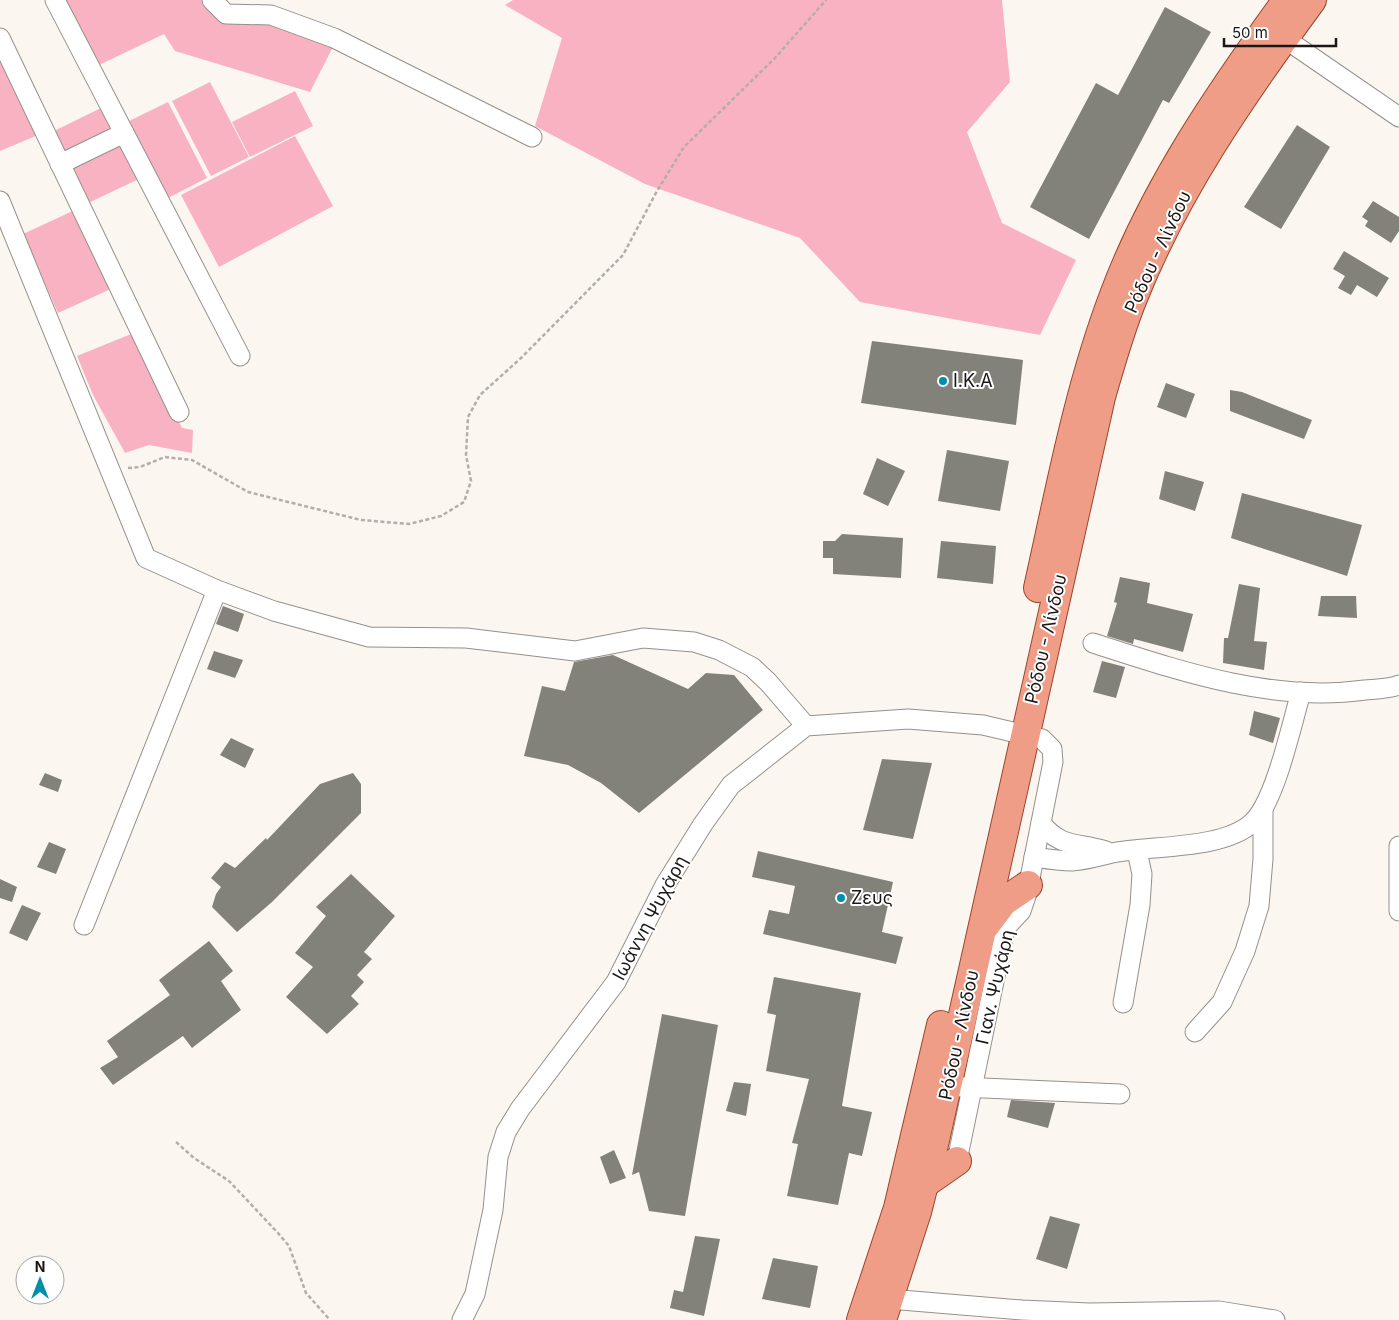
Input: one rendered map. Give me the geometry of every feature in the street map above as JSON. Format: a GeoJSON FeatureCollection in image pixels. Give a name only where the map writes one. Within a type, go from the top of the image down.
{"type":"FeatureCollection","features":[{"type":"Feature","properties":{"kind":"main road","name":"Ρόδου - Λίνδου"},"geometry":{"type":"LineString","coordinates":[[885,1309],[924,1184],[960,1087],[981,932],[1016,732],[1082,393],[1114,295],[1146,223],[1199,129],[1242,62],[1287,0]]}},
{"type":"Feature","properties":{"kind":"main road","name":"Ρόδου - Λίνδου"},"geometry":{"type":"LineString","coordinates":[[861,1320],[898,1208],[1101,397],[1131,303],[1179,203],[1221,131],[1312,0]]}},
{"type":"Feature","properties":{"kind":"main road"},"geometry":{"type":"LineString","coordinates":[[981,932],[1003,902],[1028,885]]}},
{"type":"Feature","properties":{"kind":"main road"},"geometry":{"type":"LineString","coordinates":[[924,1184],[957,1161]]}},
{"type":"Feature","properties":{"kind":"street"},"geometry":{"type":"LineString","coordinates":[[55,0],[240,356]]}},
{"type":"Feature","properties":{"kind":"street"},"geometry":{"type":"LineString","coordinates":[[212,0],[226,14],[271,16],[334,38],[532,137]]}},
{"type":"Feature","properties":{"kind":"street"},"geometry":{"type":"LineString","coordinates":[[0,38],[179,412]]}},
{"type":"Feature","properties":{"kind":"street"},"geometry":{"type":"LineString","coordinates":[[1284,38],[1399,117]]}},
{"type":"Feature","properties":{"kind":"street"},"geometry":{"type":"LineString","coordinates":[[60,164],[124,133]]}},
{"type":"Feature","properties":{"kind":"street"},"geometry":{"type":"LineString","coordinates":[[0,201],[146,558],[217,590],[274,611],[369,637],[466,638],[575,651],[643,638],[694,642],[719,650],[752,667],[768,682],[806,726],[908,719],[983,725],[1016,732]]}},
{"type":"Feature","properties":{"kind":"street"},"geometry":{"type":"LineString","coordinates":[[84,925],[217,590]]}},
{"type":"Feature","properties":{"kind":"street"},"geometry":{"type":"LineString","coordinates":[[1093,643],[1198,677],[1259,688],[1342,693],[1398,690]]}},
{"type":"Feature","properties":{"kind":"street"},"geometry":{"type":"LineString","coordinates":[[1041,823],[1053,836],[1068,844],[1112,853],[1178,846],[1226,836],[1240,831],[1253,822],[1263,810],[1301,692]]}},
{"type":"Feature","properties":{"kind":"street","name":"Ιωάννη Ψυχάρη"},"geometry":{"type":"LineString","coordinates":[[462,1320],[475,1294],[484,1256],[493,1210],[498,1157],[506,1132],[531,1094],[616,982],[665,885],[703,824],[731,784],[806,726]]}},
{"type":"Feature","properties":{"kind":"street","name":"Γιαν. Ψυχάρη"},"geometry":{"type":"LineString","coordinates":[[957,1161],[960,1087],[1005,930],[1021,911],[1045,804],[1040,758],[1016,732]]}},
{"type":"Feature","properties":{"kind":"street"},"geometry":{"type":"LineString","coordinates":[[1195,1032],[1222,1002],[1245,951],[1259,906],[1263,859],[1263,810]]}},
{"type":"Feature","properties":{"kind":"street"},"geometry":{"type":"LineString","coordinates":[[1399,846],[1399,911]]}},
{"type":"Feature","properties":{"kind":"street"},"geometry":{"type":"LineString","coordinates":[[1123,1004],[1140,905],[1142,874],[1137,851]]}},
{"type":"Feature","properties":{"kind":"street"},"geometry":{"type":"LineString","coordinates":[[1034,857],[1074,861],[1099,858],[1112,853]]}},
{"type":"Feature","properties":{"kind":"street"},"geometry":{"type":"LineString","coordinates":[[960,1087],[1120,1094]]}},
{"type":"Feature","properties":{"kind":"street"},"geometry":{"type":"LineString","coordinates":[[885,1309],[1217,1315],[1275,1320]]}},
{"type":"Feature","properties":{"kind":"path"},"geometry":{"type":"LineString","coordinates":[[110,469],[140,467],[165,457],[192,460],[248,492],[361,520],[408,524],[441,516],[464,502],[471,481],[466,455],[468,417],[480,395],[521,358],[559,317],[622,255],[656,191],[684,147],[775,58],[826,0]]}},
{"type":"Feature","properties":{"kind":"path"},"geometry":{"type":"LineString","coordinates":[[176,1142],[194,1158],[229,1181],[267,1220],[289,1246],[306,1293],[330,1320]]}},
{"type":"Feature","properties":{"kind":"shaded area"},"geometry":{"type":"Polygon","coordinates":[[[62,0],[207,0],[335,43],[310,92],[175,51],[164,34],[97,66],[62,0]]]}},
{"type":"Feature","properties":{"kind":"shaded area"},"geometry":{"type":"Polygon","coordinates":[[[513,0],[1002,0],[1010,82],[967,132],[1002,223],[1076,260],[1040,335],[860,302],[800,238],[645,184],[535,126],[562,38],[505,5],[513,0]]]}},
{"type":"Feature","properties":{"kind":"shaded area"},"geometry":{"type":"Polygon","coordinates":[[[4,60],[38,135],[0,151],[0,61],[4,60]]]}},
{"type":"Feature","properties":{"kind":"shaded area"},"geometry":{"type":"Polygon","coordinates":[[[210,82],[249,157],[211,176],[172,101],[210,82]]]}},
{"type":"Feature","properties":{"kind":"shaded area"},"geometry":{"type":"Polygon","coordinates":[[[295,91],[313,126],[250,157],[232,122],[295,91]]]}},
{"type":"Feature","properties":{"kind":"shaded area"},"geometry":{"type":"Polygon","coordinates":[[[168,102],[207,178],[168,198],[129,121],[168,102]]]}},
{"type":"Feature","properties":{"kind":"shaded area"},"geometry":{"type":"Polygon","coordinates":[[[105,106],[143,177],[84,205],[50,133],[105,106]]]}},
{"type":"Feature","properties":{"kind":"shaded area"},"geometry":{"type":"Polygon","coordinates":[[[295,136],[333,206],[219,267],[181,195],[295,136]]]}},
{"type":"Feature","properties":{"kind":"shaded area"},"geometry":{"type":"Polygon","coordinates":[[[77,209],[113,288],[58,313],[23,234],[77,209]]]}},
{"type":"Feature","properties":{"kind":"shaded area"},"geometry":{"type":"Polygon","coordinates":[[[136,332],[182,428],[193,430],[192,453],[149,445],[125,453],[93,395],[77,356],[136,332]]]}},
{"type":"Feature","properties":{"kind":"building"},"geometry":{"type":"Polygon","coordinates":[[[1165,7],[1211,32],[1169,103],[1163,100],[1089,239],[1030,207],[1096,83],[1118,95],[1165,7]]]}},
{"type":"Feature","properties":{"kind":"building"},"geometry":{"type":"Polygon","coordinates":[[[1297,125],[1330,147],[1281,229],[1244,207],[1297,125]]]}},
{"type":"Feature","properties":{"kind":"building"},"geometry":{"type":"Polygon","coordinates":[[[1373,201],[1399,217],[1399,231],[1391,243],[1365,226],[1368,221],[1362,217],[1373,201]]]}},
{"type":"Feature","properties":{"kind":"building"},"geometry":{"type":"Polygon","coordinates":[[[1344,251],[1389,278],[1377,297],[1357,285],[1351,295],[1338,288],[1345,276],[1333,269],[1344,251]]]}},
{"type":"Feature","properties":{"kind":"building","name":"Ι.Κ.Α"},"geometry":{"type":"Polygon","coordinates":[[[872,341],[1023,360],[1016,425],[861,403],[872,341]]]}},
{"type":"Feature","properties":{"kind":"building"},"geometry":{"type":"Polygon","coordinates":[[[1166,383],[1195,394],[1186,418],[1157,407],[1166,383]]]}},
{"type":"Feature","properties":{"kind":"building"},"geometry":{"type":"Polygon","coordinates":[[[1230,390],[1242,392],[1312,420],[1304,439],[1230,411],[1230,390]]]}},
{"type":"Feature","properties":{"kind":"building"},"geometry":{"type":"Polygon","coordinates":[[[947,450],[1009,461],[1000,511],[938,501],[947,450]]]}},
{"type":"Feature","properties":{"kind":"building"},"geometry":{"type":"Polygon","coordinates":[[[877,458],[905,471],[888,506],[863,494],[877,458]]]}},
{"type":"Feature","properties":{"kind":"building"},"geometry":{"type":"Polygon","coordinates":[[[1165,471],[1204,482],[1195,511],[1159,499],[1165,471]]]}},
{"type":"Feature","properties":{"kind":"building"},"geometry":{"type":"Polygon","coordinates":[[[1242,493],[1362,525],[1347,576],[1231,538],[1242,493]]]}},
{"type":"Feature","properties":{"kind":"building"},"geometry":{"type":"Polygon","coordinates":[[[842,534],[903,538],[901,578],[833,574],[833,558],[823,558],[823,541],[835,541],[842,534]]]}},
{"type":"Feature","properties":{"kind":"building"},"geometry":{"type":"Polygon","coordinates":[[[941,541],[996,546],[993,584],[937,578],[941,541]]]}},
{"type":"Feature","properties":{"kind":"building"},"geometry":{"type":"Polygon","coordinates":[[[1120,577],[1150,583],[1147,603],[1193,614],[1183,652],[1134,639],[1133,644],[1107,636],[1117,603],[1114,602],[1120,577]]]}},
{"type":"Feature","properties":{"kind":"building"},"geometry":{"type":"Polygon","coordinates":[[[1239,584],[1260,588],[1254,641],[1267,642],[1264,670],[1223,663],[1224,638],[1228,638],[1239,584]]]}},
{"type":"Feature","properties":{"kind":"building"},"geometry":{"type":"Polygon","coordinates":[[[1321,596],[1356,596],[1357,618],[1318,616],[1321,596]]]}},
{"type":"Feature","properties":{"kind":"building"},"geometry":{"type":"Polygon","coordinates":[[[223,606],[244,614],[238,632],[216,624],[223,606]]]}},
{"type":"Feature","properties":{"kind":"building"},"geometry":{"type":"Polygon","coordinates":[[[214,651],[243,660],[235,678],[207,669],[214,651]]]}},
{"type":"Feature","properties":{"kind":"building"},"geometry":{"type":"Polygon","coordinates":[[[613,655],[688,689],[706,673],[734,675],[763,710],[639,813],[601,783],[568,765],[524,756],[542,686],[565,691],[574,662],[613,655]]]}},
{"type":"Feature","properties":{"kind":"building"},"geometry":{"type":"Polygon","coordinates":[[[1102,661],[1125,667],[1116,698],[1093,692],[1102,661]]]}},
{"type":"Feature","properties":{"kind":"building"},"geometry":{"type":"Polygon","coordinates":[[[1254,711],[1280,718],[1273,743],[1249,735],[1254,711]]]}},
{"type":"Feature","properties":{"kind":"building"},"geometry":{"type":"Polygon","coordinates":[[[231,738],[254,749],[245,768],[220,755],[231,738]]]}},
{"type":"Feature","properties":{"kind":"building"},"geometry":{"type":"Polygon","coordinates":[[[882,759],[932,763],[913,839],[863,830],[882,759]]]}},
{"type":"Feature","properties":{"kind":"building"},"geometry":{"type":"Polygon","coordinates":[[[45,773],[62,780],[58,792],[39,785],[45,773]]]}},
{"type":"Feature","properties":{"kind":"building"},"geometry":{"type":"Polygon","coordinates":[[[353,773],[361,784],[361,813],[272,902],[237,932],[212,907],[216,894],[221,887],[211,878],[225,862],[235,868],[266,838],[267,840],[320,784],[353,773]]]}},
{"type":"Feature","properties":{"kind":"building"},"geometry":{"type":"Polygon","coordinates":[[[49,842],[66,849],[56,874],[37,867],[49,842]]]}},
{"type":"Feature","properties":{"kind":"building","name":"Ζευς"},"geometry":{"type":"Polygon","coordinates":[[[758,851],[893,882],[882,932],[903,937],[896,964],[763,934],[769,910],[789,914],[795,886],[752,877],[758,851]]]}},
{"type":"Feature","properties":{"kind":"building"},"geometry":{"type":"Polygon","coordinates":[[[351,874],[395,916],[364,952],[372,959],[357,975],[364,982],[351,996],[359,1004],[327,1034],[286,997],[313,967],[295,953],[326,916],[316,907],[351,874]]]}},
{"type":"Feature","properties":{"kind":"building"},"geometry":{"type":"Polygon","coordinates":[[[0,879],[17,887],[12,902],[0,898],[0,879]]]}},
{"type":"Feature","properties":{"kind":"building"},"geometry":{"type":"Polygon","coordinates":[[[22,905],[41,913],[27,941],[9,933],[22,905]]]}},
{"type":"Feature","properties":{"kind":"building"},"geometry":{"type":"Polygon","coordinates":[[[209,941],[233,971],[221,981],[241,1010],[192,1048],[183,1036],[113,1085],[100,1068],[118,1057],[107,1041],[170,995],[159,980],[209,941]]]}},
{"type":"Feature","properties":{"kind":"building"},"geometry":{"type":"Polygon","coordinates":[[[774,977],[861,993],[842,1106],[872,1112],[862,1156],[849,1153],[838,1205],[787,1196],[798,1144],[792,1143],[809,1079],[766,1071],[776,1015],[767,1013],[774,977]]]}},
{"type":"Feature","properties":{"kind":"building"},"geometry":{"type":"Polygon","coordinates":[[[662,1014],[718,1025],[685,1216],[649,1211],[639,1172],[632,1175],[662,1014]]]}},
{"type":"Feature","properties":{"kind":"building"},"geometry":{"type":"Polygon","coordinates":[[[734,1082],[751,1084],[746,1116],[726,1111],[734,1082]]]}},
{"type":"Feature","properties":{"kind":"building"},"geometry":{"type":"Polygon","coordinates":[[[1011,1100],[1055,1103],[1048,1128],[1007,1117],[1011,1100]]]}},
{"type":"Feature","properties":{"kind":"building"},"geometry":{"type":"Polygon","coordinates":[[[614,1150],[626,1178],[610,1184],[600,1157],[614,1150]]]}},
{"type":"Feature","properties":{"kind":"building"},"geometry":{"type":"Polygon","coordinates":[[[1050,1216],[1080,1224],[1067,1269],[1036,1259],[1050,1216]]]}},
{"type":"Feature","properties":{"kind":"building"},"geometry":{"type":"Polygon","coordinates":[[[695,1236],[720,1239],[704,1316],[670,1308],[674,1290],[683,1292],[695,1236]]]}},
{"type":"Feature","properties":{"kind":"building"},"geometry":{"type":"Polygon","coordinates":[[[773,1258],[818,1266],[810,1308],[762,1299],[773,1258]]]}},
{"type":"Feature","properties":{"kind":"place","name":"Ι.Κ.Α"},"geometry":{"type":"Point","coordinates":[943,381]}},
{"type":"Feature","properties":{"kind":"place","name":"Ζευς"},"geometry":{"type":"Point","coordinates":[841,898]}}]}
